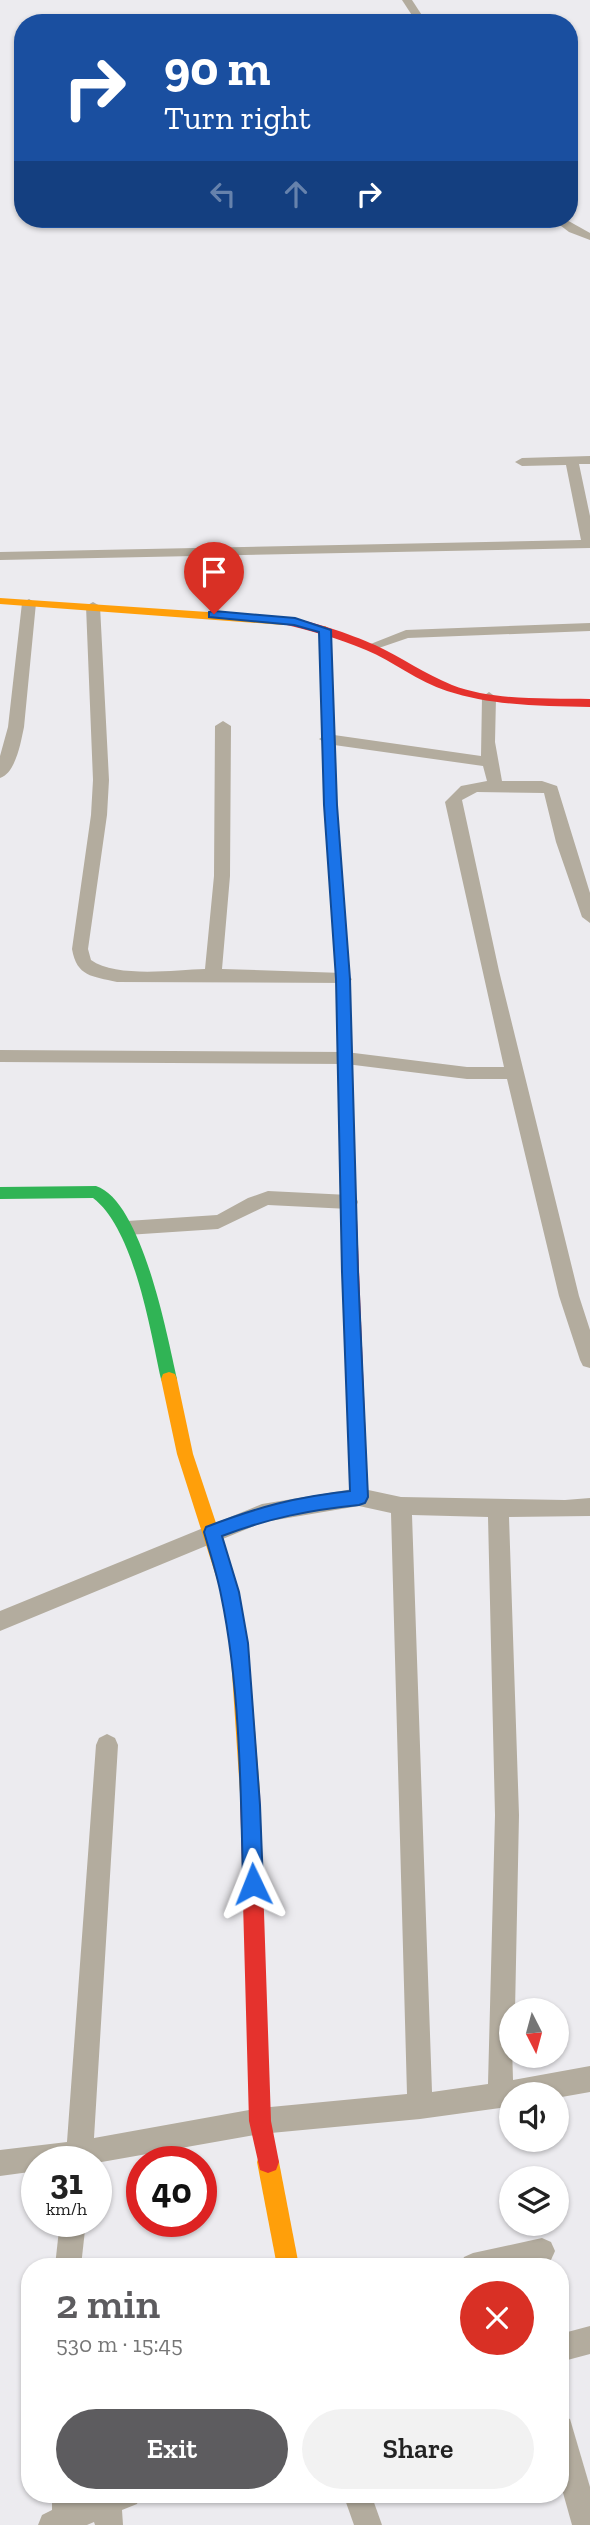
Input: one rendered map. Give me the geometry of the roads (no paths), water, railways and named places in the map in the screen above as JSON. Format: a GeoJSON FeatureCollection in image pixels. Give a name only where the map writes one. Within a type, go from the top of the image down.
{"type":"FeatureCollection","features":[{"type":"Feature","properties":{"kind":"street"},"geometry":{"type":"LineString","coordinates":[[570,228],[590,237]]}},
{"type":"Feature","properties":{"kind":"street"},"geometry":{"type":"LineString","coordinates":[[522,462],[590,460]]}},
{"type":"Feature","properties":{"kind":"street"},"geometry":{"type":"LineString","coordinates":[[0,556],[590,544],[572,461]]}},
{"type":"Feature","properties":{"kind":"street"},"geometry":{"type":"LineString","coordinates":[[0,601],[260,617],[295,622],[325,630],[370,648],[449,688],[489,697],[536,702],[590,703]]}},
{"type":"Feature","properties":{"kind":"street"},"geometry":{"type":"LineString","coordinates":[[0,773],[13,745],[29,603]]}},
{"type":"Feature","properties":{"kind":"street"},"geometry":{"type":"LineString","coordinates":[[93,606],[101,780],[99,816],[80,949],[83,963],[94,971],[117,976],[213,975],[343,979]]}},
{"type":"Feature","properties":{"kind":"street"},"geometry":{"type":"LineString","coordinates":[[370,648],[406,634],[590,627]]}},
{"type":"Feature","properties":{"kind":"street"},"geometry":{"type":"LineString","coordinates":[[325,630],[327,739],[343,979],[359,1497]]}},
{"type":"Feature","properties":{"kind":"street"},"geometry":{"type":"LineString","coordinates":[[489,697],[487,762],[496,786]]}},
{"type":"Feature","properties":{"kind":"street"},"geometry":{"type":"LineString","coordinates":[[213,975],[222,876],[223,726]]}},
{"type":"Feature","properties":{"kind":"street"},"geometry":{"type":"LineString","coordinates":[[327,739],[487,762]]}},
{"type":"Feature","properties":{"kind":"street"},"geometry":{"type":"LineString","coordinates":[[590,917],[564,842],[551,790],[542,786],[496,786],[466,788],[457,793],[453,802],[490,971],[569,1296],[590,1360]]}},
{"type":"Feature","properties":{"kind":"street"},"geometry":{"type":"LineString","coordinates":[[0,1056],[346,1058],[467,1073],[515,1073]]}},
{"type":"Feature","properties":{"kind":"street"},"geometry":{"type":"LineString","coordinates":[[0,1193],[96,1192],[106,1195],[112,1201],[116,1219],[127,1228],[155,1316],[185,1454],[230,1592],[239,1643],[251,1805],[260,2121],[286,2258]]}},
{"type":"Feature","properties":{"kind":"street"},"geometry":{"type":"LineString","coordinates":[[127,1228],[218,1222],[230,1218],[256,1201],[268,1198],[349,1202]]}},
{"type":"Feature","properties":{"kind":"street"},"geometry":{"type":"LineString","coordinates":[[0,1621],[212,1532],[262,1513],[310,1503],[359,1497],[401,1506],[590,1507]]}},
{"type":"Feature","properties":{"kind":"street"},"geometry":{"type":"LineString","coordinates":[[401,1506],[420,2106]]}},
{"type":"Feature","properties":{"kind":"street"},"geometry":{"type":"LineString","coordinates":[[498,1508],[507,1815],[500,2082]]}},
{"type":"Feature","properties":{"kind":"street"},"geometry":{"type":"LineString","coordinates":[[80,2146],[107,1745]]}},
{"type":"Feature","properties":{"kind":"street"},"geometry":{"type":"LineString","coordinates":[[569,2083],[590,2079]]}},
{"type":"Feature","properties":{"kind":"street"},"geometry":{"type":"LineString","coordinates":[[112,2150],[260,2121],[420,2106],[499,2095]]}},
{"type":"Feature","properties":{"kind":"street"},"geometry":{"type":"LineString","coordinates":[[0,2163],[21,2161]]}},
{"type":"Feature","properties":{"kind":"street"},"geometry":{"type":"LineString","coordinates":[[69,2258],[71,2237]]}},
{"type":"Feature","properties":{"kind":"street"},"geometry":{"type":"LineString","coordinates":[[510,2258],[542,2251]]}},
{"type":"Feature","properties":{"kind":"street"},"geometry":{"type":"LineString","coordinates":[[569,2346],[590,2340]]}},
{"type":"Feature","properties":{"kind":"street"},"geometry":{"type":"LineString","coordinates":[[569,2462],[586,2525]]}},
{"type":"Feature","properties":{"kind":"street"},"geometry":{"type":"LineString","coordinates":[[360,2503],[368,2525]]}},
{"type":"Feature","properties":{"kind":"street"},"geometry":{"type":"LineString","coordinates":[[61,2512],[114,2507]]}}]}
